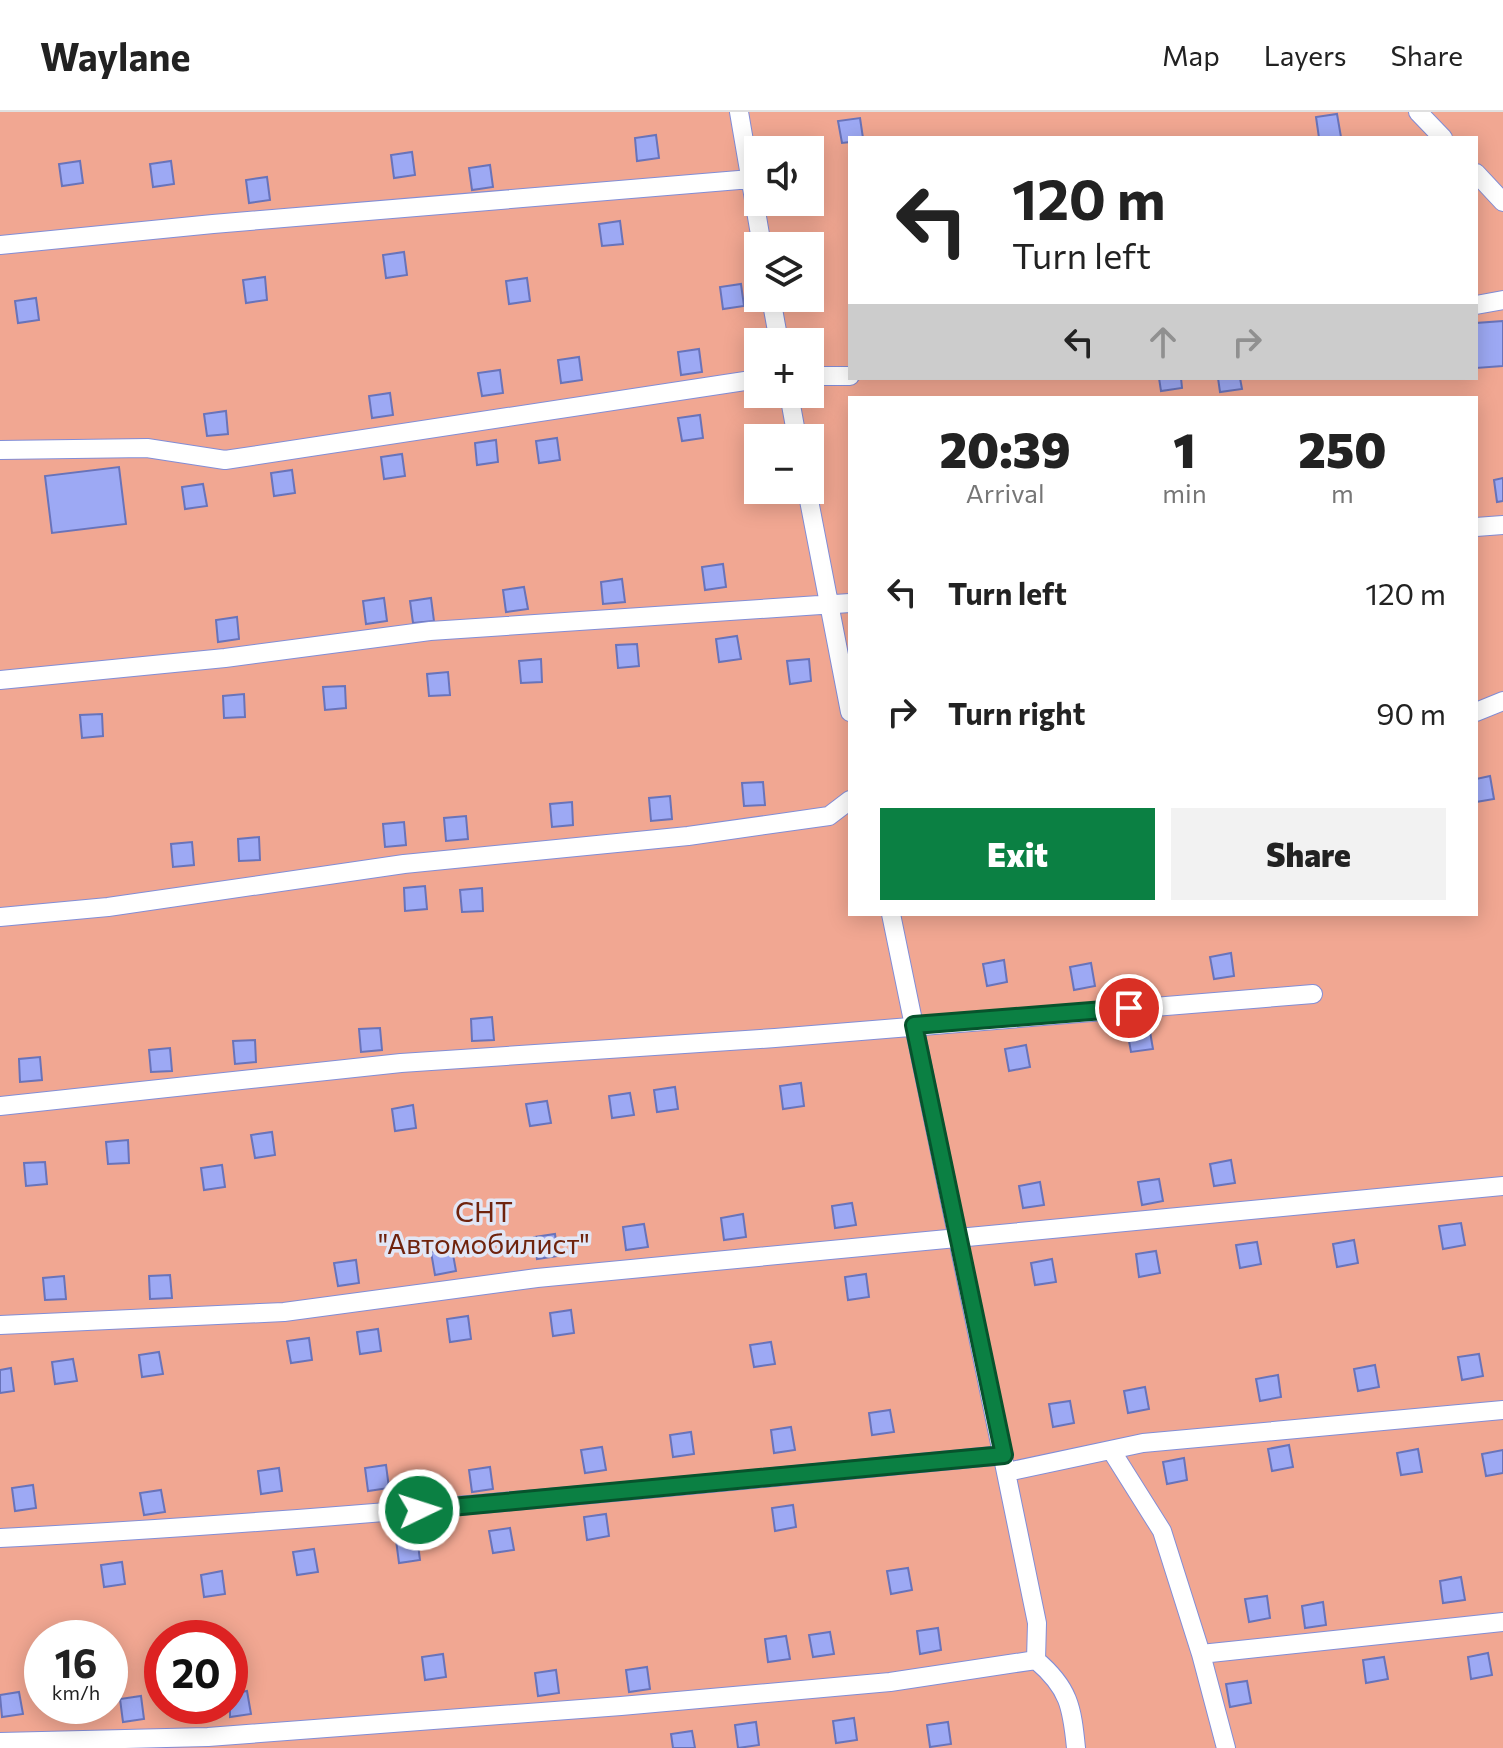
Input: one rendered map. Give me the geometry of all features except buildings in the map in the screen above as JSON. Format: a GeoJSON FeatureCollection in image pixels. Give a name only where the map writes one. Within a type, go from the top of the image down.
{"type":"FeatureCollection","features":[{"type":"Feature","properties":{"kind":"lane"},"geometry":{"type":"LineString","coordinates":[[739,112],[744,140]]}},
{"type":"Feature","properties":{"kind":"lane"},"geometry":{"type":"LineString","coordinates":[[1418,112],[1441,136]]}},
{"type":"Feature","properties":{"kind":"lane"},"geometry":{"type":"LineString","coordinates":[[1478,175],[1503,202]]}},
{"type":"Feature","properties":{"kind":"lane"},"geometry":{"type":"LineString","coordinates":[[0,245],[744,180]]}},
{"type":"Feature","properties":{"kind":"lane"},"geometry":{"type":"LineString","coordinates":[[1478,305],[1503,300]]}},
{"type":"Feature","properties":{"kind":"lane"},"geometry":{"type":"LineString","coordinates":[[824,376],[848,376]]}},
{"type":"Feature","properties":{"kind":"lane"},"geometry":{"type":"LineString","coordinates":[[0,450],[147,448],[225,460],[744,381]]}},
{"type":"Feature","properties":{"kind":"lane"},"geometry":{"type":"LineString","coordinates":[[810,504],[848,701]]}},
{"type":"Feature","properties":{"kind":"lane"},"geometry":{"type":"LineString","coordinates":[[1478,527],[1503,525]]}},
{"type":"Feature","properties":{"kind":"lane"},"geometry":{"type":"LineString","coordinates":[[0,680],[225,658],[430,631],[848,603]]}},
{"type":"Feature","properties":{"kind":"lane"},"geometry":{"type":"LineString","coordinates":[[1478,711],[1503,701]]}},
{"type":"Feature","properties":{"kind":"lane"},"geometry":{"type":"LineString","coordinates":[[0,917],[108,907],[404,864],[688,836],[829,816],[848,802]]}},
{"type":"Feature","properties":{"kind":"lane"},"geometry":{"type":"LineString","coordinates":[[891,916],[1037,1623],[1036,1660]]}},
{"type":"Feature","properties":{"kind":"lane"},"geometry":{"type":"LineString","coordinates":[[0,1106],[401,1063],[775,1038],[1313,994]]}},
{"type":"Feature","properties":{"kind":"lane"},"geometry":{"type":"LineString","coordinates":[[0,1325],[284,1312],[537,1278],[1503,1186]]}},
{"type":"Feature","properties":{"kind":"lane"},"geometry":{"type":"LineString","coordinates":[[0,1538],[200,1528],[1005,1464],[1143,1443],[1503,1410]]}},
{"type":"Feature","properties":{"kind":"lane"},"geometry":{"type":"LineString","coordinates":[[1111,1450],[1162,1531],[1201,1654],[1226,1748]]}},
{"type":"Feature","properties":{"kind":"lane"},"geometry":{"type":"LineString","coordinates":[[1201,1654],[1503,1622]]}},
{"type":"Feature","properties":{"kind":"lane"},"geometry":{"type":"LineString","coordinates":[[0,1742],[208,1737],[621,1706],[890,1682],[1036,1660],[1055,1676],[1072,1709],[1076,1748]]}},
{"type":"Feature","properties":{"kind":"green space","name":"СНТ \"Автомобилист\""},"geometry":{"type":"Polygon","coordinates":[[[0,112],[1503,112],[1503,1748],[0,1748],[0,112]]]}},
{"type":"Feature","properties":{"kind":"route"},"geometry":{"type":"LineString","coordinates":[[419,1510],[1004,1455],[914,1025],[1129,1008]]}}]}
